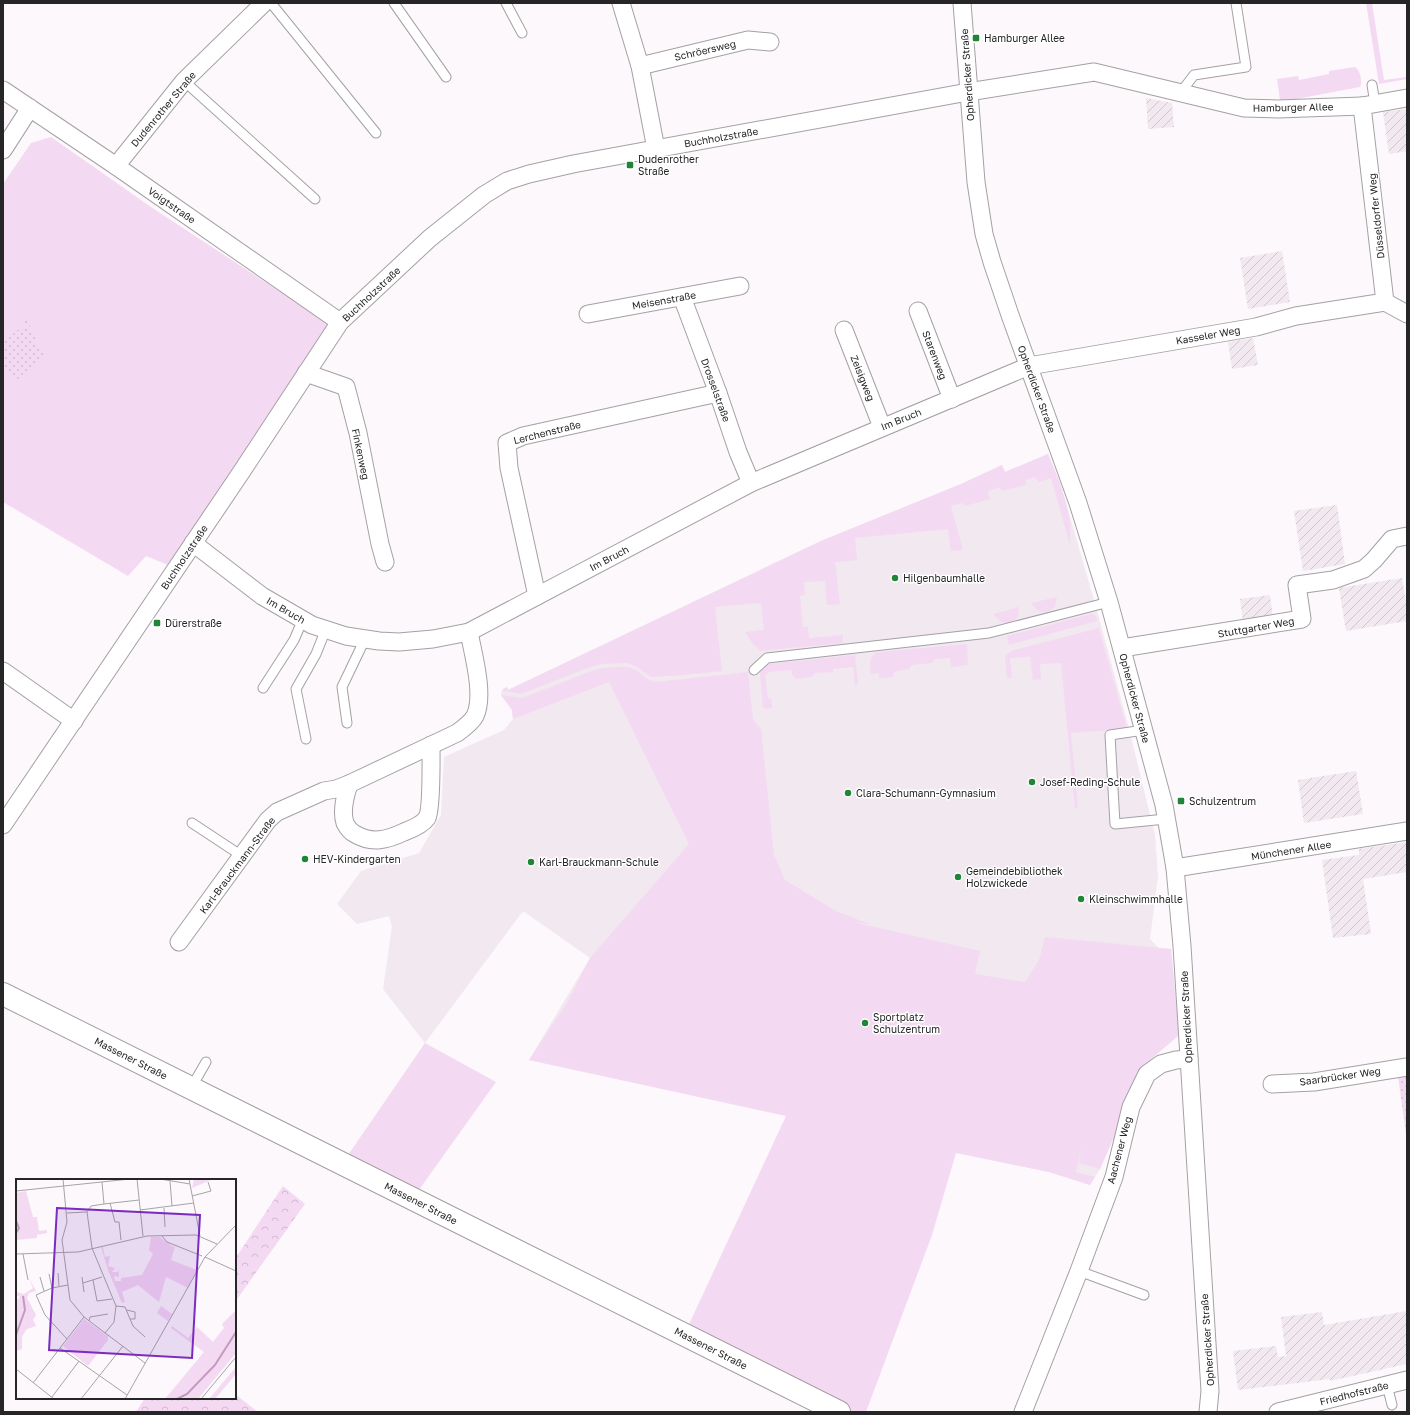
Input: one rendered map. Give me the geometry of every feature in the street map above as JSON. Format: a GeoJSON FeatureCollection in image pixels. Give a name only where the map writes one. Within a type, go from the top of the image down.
{"type":"FeatureCollection","features":[{"type":"Feature","properties":{"kind":"street","name":"Dudenrother Straße"},"geometry":{"type":"LineString","coordinates":[[116,166],[184,81],[264,3]]}},
{"type":"Feature","properties":{"kind":"street"},"geometry":{"type":"LineString","coordinates":[[621,3],[640,66],[656,149]]}},
{"type":"Feature","properties":{"kind":"street","name":"Opherdicker Straße"},"geometry":{"type":"LineString","coordinates":[[962,3],[976,182],[984,234],[992,262],[1078,503],[1109,602],[1144,730],[1166,819],[1180,918],[1210,1391],[1208,1412]]}},
{"type":"Feature","properties":{"kind":"street","name":"Schröersweg"},"geometry":{"type":"LineString","coordinates":[[640,66],[748,40],[770,42]]}},
{"type":"Feature","properties":{"kind":"street","name":"Hamburger Allee"},"geometry":{"type":"LineString","coordinates":[[968,92],[1094,72],[1244,108],[1278,110],[1369,105],[1407,98]]}},
{"type":"Feature","properties":{"kind":"street","name":"Voigtstraße"},"geometry":{"type":"LineString","coordinates":[[3,90],[116,166],[340,322]]}},
{"type":"Feature","properties":{"kind":"street","name":"Buchholzstraße"},"geometry":{"type":"LineString","coordinates":[[3,825],[340,322],[430,238],[484,195],[507,181],[544,170],[968,92]]}},
{"type":"Feature","properties":{"kind":"street","name":"Düsseldorfer Weg"},"geometry":{"type":"LineString","coordinates":[[1369,105],[1385,302]]}},
{"type":"Feature","properties":{"kind":"street"},"geometry":{"type":"LineString","coordinates":[[3,150],[30,108]]}},
{"type":"Feature","properties":{"kind":"street","name":"Meisenstraße"},"geometry":{"type":"LineString","coordinates":[[588,314],[740,286]]}},
{"type":"Feature","properties":{"kind":"street","name":"Drosselstraße"},"geometry":{"type":"LineString","coordinates":[[682,297],[718,393],[738,452],[751,483]]}},
{"type":"Feature","properties":{"kind":"street"},"geometry":{"type":"LineString","coordinates":[[1385,302],[1407,314]]}},
{"type":"Feature","properties":{"kind":"street","name":"Kasseler Weg"},"geometry":{"type":"LineString","coordinates":[[1029,366],[1256,327],[1296,316],[1385,302]]}},
{"type":"Feature","properties":{"kind":"street","name":"Starenweg"},"geometry":{"type":"LineString","coordinates":[[918,310],[952,399]]}},
{"type":"Feature","properties":{"kind":"street","name":"Zeisigweg"},"geometry":{"type":"LineString","coordinates":[[844,330],[882,427]]}},
{"type":"Feature","properties":{"kind":"street","name":"Im Bruch"},"geometry":{"type":"LineString","coordinates":[[193,543],[262,596],[312,625],[346,636],[379,641],[399,642],[433,639],[469,632],[751,483],[1029,366]]}},
{"type":"Feature","properties":{"kind":"street","name":"Finkenweg"},"geometry":{"type":"LineString","coordinates":[[306,374],[346,387],[358,433],[385,562]]}},
{"type":"Feature","properties":{"kind":"street","name":"Lerchenstraße"},"geometry":{"type":"LineString","coordinates":[[537,596],[509,468],[507,443],[523,436],[718,393]]}},
{"type":"Feature","properties":{"kind":"street","name":"Stuttgarter Weg"},"geometry":{"type":"LineString","coordinates":[[1122,648],[1302,620],[1297,585],[1333,580],[1364,569],[1392,539],[1407,536]]}},
{"type":"Feature","properties":{"kind":"street","name":"Karl-Brauckmann-Straße"},"geometry":{"type":"LineString","coordinates":[[179,942],[268,820],[277,812],[324,791],[336,789],[349,784],[457,733],[467,726],[475,716],[479,705],[479,690],[469,632]]}},
{"type":"Feature","properties":{"kind":"street"},"geometry":{"type":"LineString","coordinates":[[3,671],[74,721]]}},
{"type":"Feature","properties":{"kind":"street"},"geometry":{"type":"LineString","coordinates":[[349,784],[344,797],[344,810],[345,823],[351,832],[363,839],[374,840],[394,837],[417,827],[427,817],[430,798],[431,745]]}},
{"type":"Feature","properties":{"kind":"street","name":"Münchener Allee"},"geometry":{"type":"LineString","coordinates":[[1174,868],[1407,831]]}},
{"type":"Feature","properties":{"kind":"street","name":"Massener Straße"},"geometry":{"type":"LineString","coordinates":[[3,994],[839,1412]]}},
{"type":"Feature","properties":{"kind":"street","name":"Aachener Weg"},"geometry":{"type":"LineString","coordinates":[[1023,1412],[1079,1271],[1114,1177],[1131,1106],[1147,1074],[1161,1064],[1176,1060],[1189,1059]]}},
{"type":"Feature","properties":{"kind":"street","name":"Saarbrücker Weg"},"geometry":{"type":"LineString","coordinates":[[1272,1084],[1314,1082],[1407,1067]]}},
{"type":"Feature","properties":{"kind":"street","name":"Friedhofstraße"},"geometry":{"type":"LineString","coordinates":[[1278,1412],[1407,1380]]}},
{"type":"Feature","properties":{"kind":"lane"},"geometry":{"type":"LineString","coordinates":[[270,3],[376,133]]}},
{"type":"Feature","properties":{"kind":"lane"},"geometry":{"type":"LineString","coordinates":[[394,3],[446,77]]}},
{"type":"Feature","properties":{"kind":"lane"},"geometry":{"type":"LineString","coordinates":[[506,3],[522,32]]}},
{"type":"Feature","properties":{"kind":"lane"},"geometry":{"type":"LineString","coordinates":[[1181,92],[1194,75],[1246,67],[1236,3]]}},
{"type":"Feature","properties":{"kind":"lane"},"geometry":{"type":"LineString","coordinates":[[184,81],[315,200]]}},
{"type":"Feature","properties":{"kind":"lane"},"geometry":{"type":"LineString","coordinates":[[1369,105],[1372,85]]}},
{"type":"Feature","properties":{"kind":"lane"},"geometry":{"type":"LineString","coordinates":[[754,670],[767,658],[989,633],[1109,602]]}},
{"type":"Feature","properties":{"kind":"lane"},"geometry":{"type":"LineString","coordinates":[[263,688],[294,640],[303,619]]}},
{"type":"Feature","properties":{"kind":"lane"},"geometry":{"type":"LineString","coordinates":[[306,739],[296,689],[316,654],[326,629]]}},
{"type":"Feature","properties":{"kind":"lane"},"geometry":{"type":"LineString","coordinates":[[347,723],[342,687],[365,639]]}},
{"type":"Feature","properties":{"kind":"lane"},"geometry":{"type":"LineString","coordinates":[[1144,730],[1110,734],[1116,824],[1166,819]]}},
{"type":"Feature","properties":{"kind":"lane"},"geometry":{"type":"LineString","coordinates":[[192,823],[242,856]]}},
{"type":"Feature","properties":{"kind":"lane"},"geometry":{"type":"LineString","coordinates":[[191,1088],[206,1062]]}},
{"type":"Feature","properties":{"kind":"lane"},"geometry":{"type":"LineString","coordinates":[[1079,1271],[1144,1295]]}},
{"type":"Feature","properties":{"kind":"lane"},"geometry":{"type":"LineString","coordinates":[[1387,1385],[1392,1405]]}},
{"type":"Feature","properties":{"kind":"shaded area"},"geometry":{"type":"Polygon","coordinates":[[[1146,98],[1172,103],[1174,127],[1148,129],[1146,98]]]}},
{"type":"Feature","properties":{"kind":"shaded area"},"geometry":{"type":"Polygon","coordinates":[[[1407,109],[1407,151],[1389,154],[1383,112],[1407,109]]]}},
{"type":"Feature","properties":{"kind":"shaded area"},"geometry":{"type":"Polygon","coordinates":[[[1282,251],[1290,302],[1248,309],[1240,258],[1282,251]]]}},
{"type":"Feature","properties":{"kind":"shaded area"},"geometry":{"type":"Polygon","coordinates":[[[1253,338],[1258,365],[1232,369],[1228,342],[1253,338]]]}},
{"type":"Feature","properties":{"kind":"shaded area"},"geometry":{"type":"Polygon","coordinates":[[[1048,454],[1060,482],[1096,607],[1129,729],[1155,835],[1158,876],[1150,939],[1159,948],[1171,949],[1179,1035],[1137,1072],[1120,1123],[1100,1169],[1090,1185],[1049,1172],[529,1060],[590,958],[523,911],[425,1043],[383,989],[392,926],[389,916],[357,924],[337,904],[361,871],[419,853],[441,815],[444,757],[504,730],[513,719],[512,710],[501,695],[502,690],[507,687],[508,690],[821,541],[961,484],[1002,465],[1005,472],[1048,454]]]}},
{"type":"Feature","properties":{"kind":"shaded area"},"geometry":{"type":"Polygon","coordinates":[[[1337,505],[1345,564],[1303,571],[1294,511],[1337,505]]]}},
{"type":"Feature","properties":{"kind":"shaded area"},"geometry":{"type":"Polygon","coordinates":[[[1402,578],[1407,609],[1407,621],[1346,631],[1339,588],[1402,578]]]}},
{"type":"Feature","properties":{"kind":"shaded area"},"geometry":{"type":"Polygon","coordinates":[[[1270,595],[1273,618],[1243,622],[1240,599],[1270,595]]]}},
{"type":"Feature","properties":{"kind":"shaded area"},"geometry":{"type":"Polygon","coordinates":[[[1356,771],[1363,814],[1304,823],[1298,780],[1356,771]]]}},
{"type":"Feature","properties":{"kind":"shaded area"},"geometry":{"type":"Polygon","coordinates":[[[1407,842],[1407,872],[1363,879],[1371,934],[1333,938],[1322,860],[1359,855],[1359,849],[1407,842]]]}},
{"type":"Feature","properties":{"kind":"shaded area"},"geometry":{"type":"Polygon","coordinates":[[[1407,1311],[1407,1364],[1330,1381],[1330,1379],[1238,1390],[1233,1351],[1276,1346],[1278,1357],[1286,1356],[1281,1317],[1322,1312],[1324,1325],[1407,1311]]]}},
{"type":"Feature","properties":{"kind":"green space"},"geometry":{"type":"Polygon","coordinates":[[[1366,3],[1372,3],[1384,80],[1407,77],[1407,79],[1379,84],[1366,3]]]}},
{"type":"Feature","properties":{"kind":"green space"},"geometry":{"type":"Polygon","coordinates":[[[1355,67],[1360,76],[1360,87],[1296,99],[1280,100],[1277,79],[1298,76],[1299,80],[1329,74],[1329,71],[1355,67]]]}},
{"type":"Feature","properties":{"kind":"green space"},"geometry":{"type":"Polygon","coordinates":[[[51,137],[151,207],[329,324],[173,567],[146,556],[128,576],[3,502],[3,184],[31,143],[51,137]]]}},
{"type":"Feature","properties":{"kind":"green space"},"geometry":{"type":"Polygon","coordinates":[[[27,320],[38,345],[41,346],[47,353],[17,380],[10,372],[3,372],[3,339],[11,337],[16,330],[24,330],[25,321],[27,320]]]}},
{"type":"Feature","properties":{"kind":"green space"},"geometry":{"type":"Polygon","coordinates":[[[1048,454],[1067,505],[1070,526],[1070,545],[1051,478],[1039,482],[1035,477],[1026,480],[1026,485],[1001,491],[1000,487],[988,491],[990,499],[965,506],[963,503],[951,506],[963,550],[951,551],[948,529],[855,538],[857,560],[835,562],[840,604],[827,605],[825,581],[804,582],[805,595],[800,596],[803,627],[808,627],[809,638],[843,635],[843,643],[760,651],[752,643],[745,632],[764,630],[761,603],[715,607],[722,671],[651,677],[637,667],[627,663],[601,664],[521,694],[502,690],[507,687],[508,690],[821,541],[961,484],[1002,465],[1005,472],[1048,454]]]}},
{"type":"Feature","properties":{"kind":"green space"},"geometry":{"type":"Polygon","coordinates":[[[1057,597],[1055,606],[1049,611],[1045,612],[1039,611],[1031,603],[1057,597]]]}},
{"type":"Feature","properties":{"kind":"green space"},"geometry":{"type":"Polygon","coordinates":[[[1019,607],[1018,617],[1008,623],[1002,622],[994,614],[1019,607]]]}},
{"type":"Feature","properties":{"kind":"green space"},"geometry":{"type":"Polygon","coordinates":[[[1091,614],[1096,616],[1097,621],[1009,645],[1007,636],[1091,614]]]}},
{"type":"Feature","properties":{"kind":"green space"},"geometry":{"type":"Polygon","coordinates":[[[1099,628],[1127,729],[1071,733],[1078,807],[1075,809],[1061,663],[1040,664],[1041,679],[1033,680],[1030,657],[1010,658],[1012,678],[1007,678],[1005,656],[1014,650],[1099,628]]]}},
{"type":"Feature","properties":{"kind":"green space"},"geometry":{"type":"Polygon","coordinates":[[[967,644],[968,665],[951,667],[950,658],[935,659],[932,663],[912,665],[910,669],[896,671],[893,674],[894,677],[879,678],[879,673],[871,674],[871,659],[878,652],[967,644]]]}},
{"type":"Feature","properties":{"kind":"green space"},"geometry":{"type":"Polygon","coordinates":[[[855,655],[858,683],[855,687],[853,667],[833,669],[833,672],[815,673],[812,677],[796,679],[792,675],[792,670],[768,672],[765,676],[768,698],[771,698],[772,708],[766,709],[763,707],[760,673],[762,667],[769,664],[855,655]]]}},
{"type":"Feature","properties":{"kind":"green space"},"geometry":{"type":"Polygon","coordinates":[[[614,667],[631,668],[639,672],[647,679],[656,682],[748,672],[753,720],[761,729],[774,855],[785,880],[836,911],[869,924],[853,922],[980,951],[975,974],[1025,982],[1039,960],[1045,937],[1171,949],[1179,1035],[1137,1072],[1120,1123],[1100,1169],[1079,1163],[1082,1145],[1076,1172],[1095,1177],[1090,1185],[1049,1172],[956,1153],[932,1235],[866,1412],[847,1412],[684,1335],[786,1116],[529,1060],[567,1003],[590,958],[689,844],[609,682],[513,719],[512,710],[501,695],[522,698],[597,669],[614,667]]]}},
{"type":"Feature","properties":{"kind":"green space"},"geometry":{"type":"Polygon","coordinates":[[[425,1043],[496,1082],[416,1194],[346,1158],[425,1043]]]}},
{"type":"Feature","properties":{"kind":"green space"},"geometry":{"type":"Polygon","coordinates":[[[1407,1075],[1407,1142],[1398,1076],[1407,1075]]]}},
{"type":"Feature","properties":{"kind":"green space"},"geometry":{"type":"Polygon","coordinates":[[[283,1186],[305,1204],[236,1301],[236,1257],[283,1186]]]}},
{"type":"Feature","properties":{"kind":"green space"},"geometry":{"type":"Polygon","coordinates":[[[236,1395],[258,1412],[136,1412],[144,1399],[236,1399],[236,1395]]]}},
{"type":"Feature","properties":{"kind":"place","name":"Hamburger Allee"},"geometry":{"type":"Point","coordinates":[976,38]}},
{"type":"Feature","properties":{"kind":"place","name":"Dudenrother Straße"},"geometry":{"type":"Point","coordinates":[630,165]}},
{"type":"Feature","properties":{"kind":"place","name":"Hilgenbaumhalle"},"geometry":{"type":"Point","coordinates":[895,578]}},
{"type":"Feature","properties":{"kind":"place","name":"Dürerstraße"},"geometry":{"type":"Point","coordinates":[157,623]}},
{"type":"Feature","properties":{"kind":"place","name":"Josef-Reding-Schule"},"geometry":{"type":"Point","coordinates":[1032,782]}},
{"type":"Feature","properties":{"kind":"place","name":"Clara-Schumann-Gymnasium"},"geometry":{"type":"Point","coordinates":[848,793]}},
{"type":"Feature","properties":{"kind":"place","name":"Schulzentrum"},"geometry":{"type":"Point","coordinates":[1181,801]}},
{"type":"Feature","properties":{"kind":"place","name":"HEV-Kindergarten"},"geometry":{"type":"Point","coordinates":[305,859]}},
{"type":"Feature","properties":{"kind":"place","name":"Karl-Brauckmann-Schule"},"geometry":{"type":"Point","coordinates":[531,862]}},
{"type":"Feature","properties":{"kind":"place","name":"Gemeindebibliothek Holzwickede"},"geometry":{"type":"Point","coordinates":[958,877]}},
{"type":"Feature","properties":{"kind":"place","name":"Kleinschwimmhalle"},"geometry":{"type":"Point","coordinates":[1081,899]}},
{"type":"Feature","properties":{"kind":"place","name":"Sportplatz Schulzentrum"},"geometry":{"type":"Point","coordinates":[865,1023]}}]}
